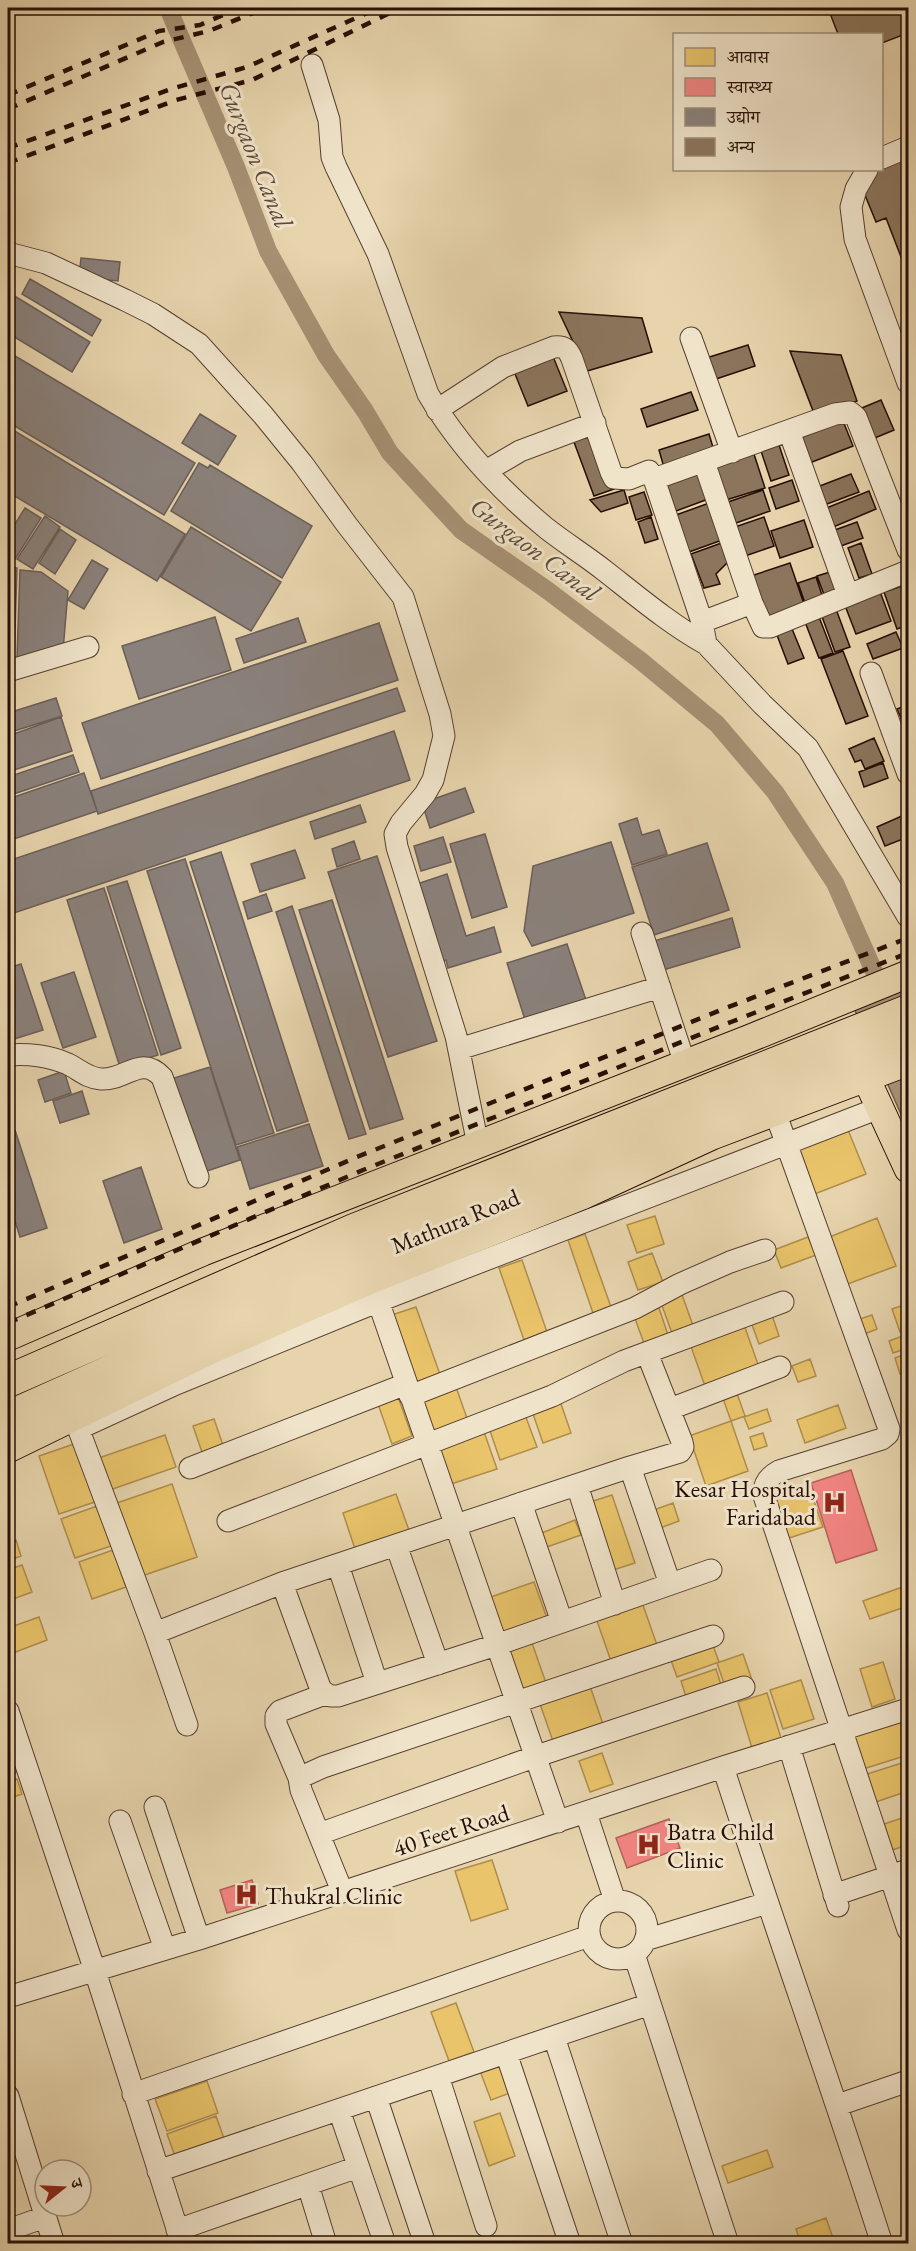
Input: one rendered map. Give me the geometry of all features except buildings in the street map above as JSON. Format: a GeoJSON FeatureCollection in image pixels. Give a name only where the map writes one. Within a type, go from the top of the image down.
{"type":"FeatureCollection","features":[{"type":"Feature","properties":{"kind":"highway","name":"Mathura Road"},"geometry":{"type":"LineString","coordinates":[[8,1381],[354,1230],[867,1060],[909,1011]]}},
{"type":"Feature","properties":{"kind":"highway","name":"Mathura Road"},"geometry":{"type":"LineString","coordinates":[[8,1417],[364,1258],[867,1060],[909,1037]]}},
{"type":"Feature","properties":{"kind":"main road"},"geometry":{"type":"LineString","coordinates":[[8,1337],[203,1252],[909,974]]}},
{"type":"Feature","properties":{"kind":"main road"},"geometry":{"type":"LineString","coordinates":[[8,1449],[77,1423],[207,1352],[375,1291],[712,1136],[775,1112],[867,1060],[909,1062]]}},
{"type":"Feature","properties":{"kind":"main road"},"geometry":{"type":"LineString","coordinates":[[867,1060],[879,1108],[909,1169]]}},
{"type":"Feature","properties":{"kind":"street"},"geometry":{"type":"LineString","coordinates":[[312,65],[329,120],[332,157],[378,254],[425,388],[437,410],[466,448],[515,501],[547,529],[706,644],[762,704],[808,748],[909,917]]}},
{"type":"Feature","properties":{"kind":"street"},"geometry":{"type":"LineString","coordinates":[[883,158],[909,147]]}},
{"type":"Feature","properties":{"kind":"street"},"geometry":{"type":"LineString","coordinates":[[866,171],[856,189],[850,207],[855,239],[909,383]]}},
{"type":"Feature","properties":{"kind":"street"},"geometry":{"type":"LineString","coordinates":[[8,253],[46,263],[125,300],[153,314],[199,344],[302,463],[402,597],[440,714],[444,736],[433,780],[395,834],[445,996],[459,1049],[478,1145]]}},
{"type":"Feature","properties":{"kind":"street"},"geometry":{"type":"LineString","coordinates":[[692,338],[732,452]]}},
{"type":"Feature","properties":{"kind":"street"},"geometry":{"type":"LineString","coordinates":[[437,410],[503,367],[554,347],[562,346],[566,349],[572,358],[614,478],[629,479],[649,471],[654,479],[702,622],[706,644]]}},
{"type":"Feature","properties":{"kind":"street"},"geometry":{"type":"LineString","coordinates":[[654,479],[843,412],[850,412],[856,417],[909,550]]}},
{"type":"Feature","properties":{"kind":"street"},"geometry":{"type":"LineString","coordinates":[[486,471],[520,451],[595,423]]}},
{"type":"Feature","properties":{"kind":"street"},"geometry":{"type":"LineString","coordinates":[[789,431],[848,595]]}},
{"type":"Feature","properties":{"kind":"street"},"geometry":{"type":"LineString","coordinates":[[704,462],[752,603],[760,624],[767,628],[909,571]]}},
{"type":"Feature","properties":{"kind":"street"},"geometry":{"type":"LineString","coordinates":[[702,622],[752,603]]}},
{"type":"Feature","properties":{"kind":"street"},"geometry":{"type":"LineString","coordinates":[[8,670],[88,647]]}},
{"type":"Feature","properties":{"kind":"street"},"geometry":{"type":"LineString","coordinates":[[871,673],[909,774]]}},
{"type":"Feature","properties":{"kind":"street"},"geometry":{"type":"LineString","coordinates":[[642,933],[685,1064]]}},
{"type":"Feature","properties":{"kind":"street"},"geometry":{"type":"LineString","coordinates":[[459,1049],[660,987]]}},
{"type":"Feature","properties":{"kind":"street"},"geometry":{"type":"LineString","coordinates":[[8,1055],[41,1056],[67,1064],[87,1077],[104,1080],[144,1067],[154,1068],[162,1077],[198,1176]]}},
{"type":"Feature","properties":{"kind":"street"},"geometry":{"type":"LineString","coordinates":[[558,1822],[375,1291],[879,1108]]}},
{"type":"Feature","properties":{"kind":"street"},"geometry":{"type":"LineString","coordinates":[[775,1112],[889,1429],[888,1434],[882,1439],[779,1471],[766,1481],[763,1488],[764,1496],[842,1729],[900,1873],[909,1930]]}},
{"type":"Feature","properties":{"kind":"street"},"geometry":{"type":"LineString","coordinates":[[190,1468],[635,1308],[680,1284],[730,1262],[765,1250]]}},
{"type":"Feature","properties":{"kind":"street"},"geometry":{"type":"LineString","coordinates":[[228,1521],[552,1396],[624,1360],[783,1302]]}},
{"type":"Feature","properties":{"kind":"street"},"geometry":{"type":"LineString","coordinates":[[155,1633],[282,1583],[682,1450],[682,1442],[670,1408],[647,1353]]}},
{"type":"Feature","properties":{"kind":"street"},"geometry":{"type":"LineString","coordinates":[[670,1408],[780,1367]]}},
{"type":"Feature","properties":{"kind":"street"},"geometry":{"type":"LineString","coordinates":[[77,1423],[187,1725]]}},
{"type":"Feature","properties":{"kind":"street"},"geometry":{"type":"LineString","coordinates":[[630,1467],[670,1584]]}},
{"type":"Feature","properties":{"kind":"street"},"geometry":{"type":"LineString","coordinates":[[577,1485],[615,1604]]}},
{"type":"Feature","properties":{"kind":"street"},"geometry":{"type":"LineString","coordinates":[[521,1503],[562,1622]]}},
{"type":"Feature","properties":{"kind":"street"},"geometry":{"type":"LineString","coordinates":[[396,1545],[438,1664]]}},
{"type":"Feature","properties":{"kind":"street"},"geometry":{"type":"LineString","coordinates":[[338,1565],[377,1683]]}},
{"type":"Feature","properties":{"kind":"street"},"geometry":{"type":"LineString","coordinates":[[342,1891],[276,1724],[276,1716],[280,1711],[326,1695],[338,1696],[438,1664],[711,1570]]}},
{"type":"Feature","properties":{"kind":"street"},"geometry":{"type":"LineString","coordinates":[[282,1583],[321,1690],[326,1695]]}},
{"type":"Feature","properties":{"kind":"street"},"geometry":{"type":"LineString","coordinates":[[299,1778],[324,1767],[713,1636]]}},
{"type":"Feature","properties":{"kind":"street"},"geometry":{"type":"LineString","coordinates":[[319,1834],[534,1757],[744,1687]]}},
{"type":"Feature","properties":{"kind":"street","name":"40 Feet Road"},"geometry":{"type":"LineString","coordinates":[[8,1997],[199,1939],[723,1767],[909,1709]]}},
{"type":"Feature","properties":{"kind":"street"},"geometry":{"type":"LineString","coordinates":[[8,1711],[95,1971],[180,2237],[358,2167]]}},
{"type":"Feature","properties":{"kind":"street"},"geometry":{"type":"LineString","coordinates":[[789,1746],[836,1900],[900,1873]]}},
{"type":"Feature","properties":{"kind":"street"},"geometry":{"type":"LineString","coordinates":[[723,1767],[767,1903],[838,2105],[882,2244]]}},
{"type":"Feature","properties":{"kind":"street"},"geometry":{"type":"LineString","coordinates":[[155,1807],[199,1939]]}},
{"type":"Feature","properties":{"kind":"street"},"geometry":{"type":"LineString","coordinates":[[586,1813],[615,1901]]}},
{"type":"Feature","properties":{"kind":"street"},"geometry":{"type":"LineString","coordinates":[[120,1821],[165,1949]]}},
{"type":"Feature","properties":{"kind":"street"},"geometry":{"type":"LineString","coordinates":[[728,2244],[650,2004],[640,1947],[645,1921],[641,1912],[625,1902],[615,1901],[606,1903],[598,1909],[589,1926],[593,1945],[607,1957],[616,1959],[640,1947],[767,1903]]}},
{"type":"Feature","properties":{"kind":"street"},"geometry":{"type":"LineString","coordinates":[[133,2094],[590,1936]]}},
{"type":"Feature","properties":{"kind":"street"},"geometry":{"type":"LineString","coordinates":[[158,2171],[650,2004]]}},
{"type":"Feature","properties":{"kind":"street"},"geometry":{"type":"LineString","coordinates":[[554,2037],[622,2244]]}},
{"type":"Feature","properties":{"kind":"street"},"geometry":{"type":"LineString","coordinates":[[506,2053],[570,2244]]}},
{"type":"Feature","properties":{"kind":"street"},"geometry":{"type":"LineString","coordinates":[[438,2076],[486,2226]]}},
{"type":"Feature","properties":{"kind":"street"},"geometry":{"type":"LineString","coordinates":[[838,2105],[909,2081]]}},
{"type":"Feature","properties":{"kind":"street"},"geometry":{"type":"LineString","coordinates":[[376,2097],[425,2244]]}},
{"type":"Feature","properties":{"kind":"street"},"geometry":{"type":"LineString","coordinates":[[10,2109],[33,2180]]}},
{"type":"Feature","properties":{"kind":"street"},"geometry":{"type":"LineString","coordinates":[[339,2110],[385,2244]]}},
{"type":"Feature","properties":{"kind":"street"},"geometry":{"type":"LineString","coordinates":[[308,2185],[326,2244]]}},
{"type":"Feature","properties":{"kind":"street"},"geometry":{"type":"LineString","coordinates":[[8,2230],[42,2218]]}},
{"type":"Feature","properties":{"kind":"street"},"geometry":{"type":"LineString","coordinates":[[45,2218],[54,2244]]}},
{"type":"Feature","properties":{"kind":"shaded area"},"geometry":{"type":"Polygon","coordinates":[[[908,979],[908,1130],[849,997],[908,979]]]}},
{"type":"Feature","properties":{"kind":"waterway","name":"Gurgaon Canal"},"geometry":{"type":"LineString","coordinates":[[168,8],[236,167],[268,251],[326,355],[365,411],[390,453],[461,530],[547,590],[641,661],[717,724],[775,792],[835,883],[884,994]]}},
{"type":"Feature","properties":{"kind":"railway"},"geometry":{"type":"LineString","coordinates":[[8,95],[159,31],[200,25],[239,8]]}},
{"type":"Feature","properties":{"kind":"railway"},"geometry":{"type":"LineString","coordinates":[[8,109],[163,42],[209,31],[265,8]]}},
{"type":"Feature","properties":{"kind":"railway"},"geometry":{"type":"LineString","coordinates":[[8,148],[171,89],[247,67],[378,8]]}},
{"type":"Feature","properties":{"kind":"railway"},"geometry":{"type":"LineString","coordinates":[[8,163],[176,100],[252,80],[400,8]]}},
{"type":"Feature","properties":{"kind":"railway"},"geometry":{"type":"LineString","coordinates":[[8,1307],[357,1157],[726,1008],[908,938]]}},
{"type":"Feature","properties":{"kind":"railway"},"geometry":{"type":"LineString","coordinates":[[8,1323],[363,1170],[908,953]]}},
{"type":"Feature","properties":{"kind":"place","name":"Kesar Hospital, Faridabad"},"geometry":{"type":"Point","coordinates":[834,1502]}},
{"type":"Feature","properties":{"kind":"place","name":"Batra Child Clinic"},"geometry":{"type":"Point","coordinates":[649,1845]}},
{"type":"Feature","properties":{"kind":"place","name":"Thukral Clinic"},"geometry":{"type":"Point","coordinates":[247,1895]}}]}
